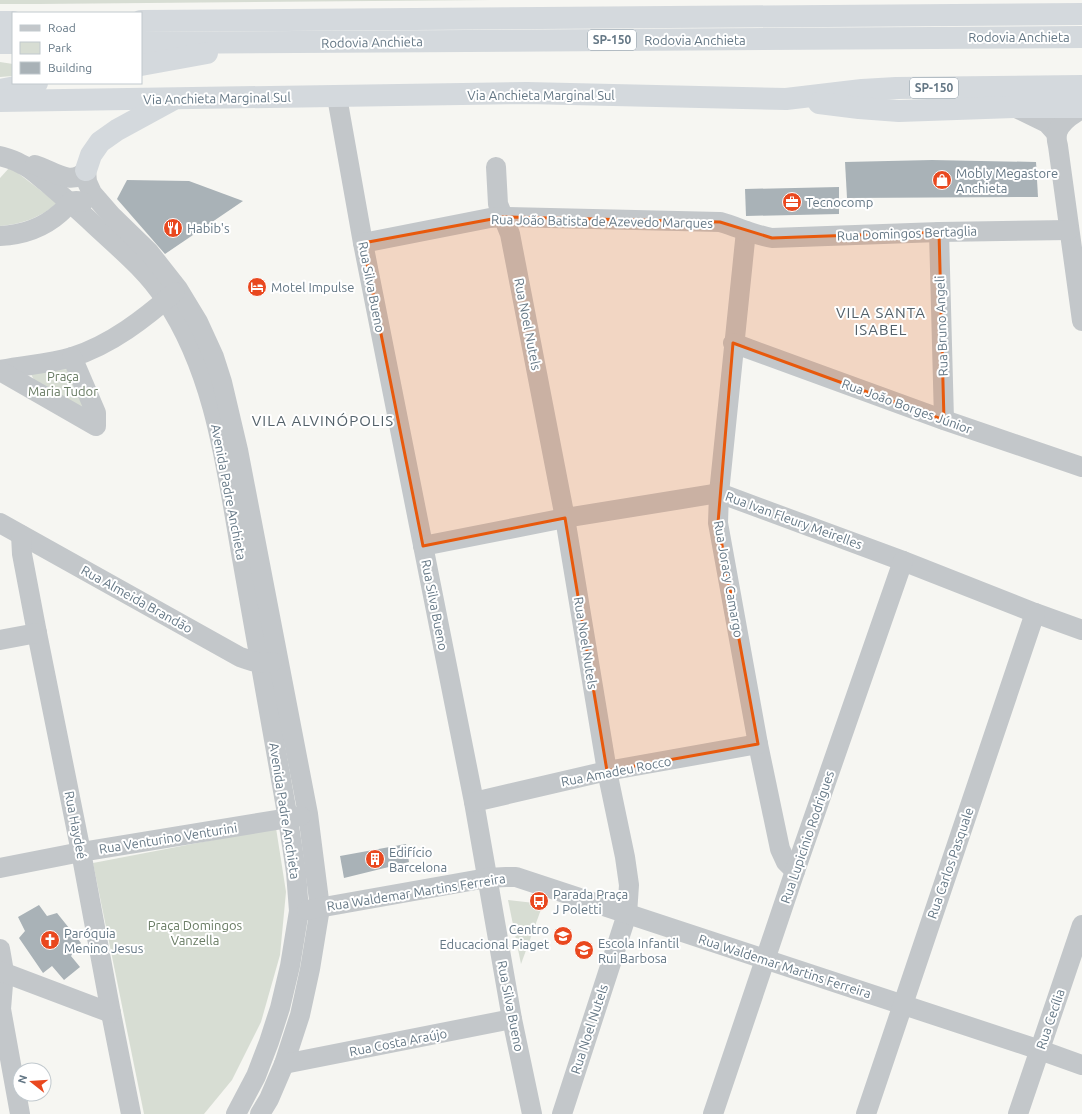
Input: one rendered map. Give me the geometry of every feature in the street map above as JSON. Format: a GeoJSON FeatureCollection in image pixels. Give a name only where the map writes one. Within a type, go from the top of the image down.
{"type":"FeatureCollection","features":[{"type":"Feature","properties":{"kind":"highway"},"geometry":{"type":"LineString","coordinates":[[907,15],[995,0]]}},
{"type":"Feature","properties":{"kind":"highway","name":"Rodovia Anchieta"},"geometry":{"type":"LineString","coordinates":[[142,21],[1082,14]]}},
{"type":"Feature","properties":{"kind":"highway"},"geometry":{"type":"LineString","coordinates":[[0,22],[12,22]]}},
{"type":"Feature","properties":{"kind":"highway","name":"Rodovia Anchieta"},"geometry":{"type":"LineString","coordinates":[[142,43],[1082,37]]}},
{"type":"Feature","properties":{"kind":"highway"},"geometry":{"type":"LineString","coordinates":[[0,43],[12,43]]}},
{"type":"Feature","properties":{"kind":"highway"},"geometry":{"type":"LineString","coordinates":[[142,65],[263,43]]}},
{"type":"Feature","properties":{"kind":"highway"},"geometry":{"type":"LineString","coordinates":[[0,90],[32,84]]}},
{"type":"Feature","properties":{"kind":"highway","name":"Via Anchieta Marginal Sul"},"geometry":{"type":"LineString","coordinates":[[0,100],[526,94],[786,99],[862,90],[896,88],[1082,86]]}},
{"type":"Feature","properties":{"kind":"highway"},"geometry":{"type":"LineString","coordinates":[[86,170],[94,149],[104,139],[174,99]]}},
{"type":"Feature","properties":{"kind":"highway"},"geometry":{"type":"LineString","coordinates":[[786,99],[859,108],[899,111],[1014,107],[1082,108]]}},
{"type":"Feature","properties":{"kind":"street","name":"Rua Silva Bueno"},"geometry":{"type":"LineString","coordinates":[[337,97],[363,243],[474,802],[512,1019],[532,1114]]}},
{"type":"Feature","properties":{"kind":"street"},"geometry":{"type":"LineString","coordinates":[[1014,107],[1047,123],[1057,134]]}},
{"type":"Feature","properties":{"kind":"street"},"geometry":{"type":"LineString","coordinates":[[1082,108],[1065,121],[1057,134],[1082,321]]}},
{"type":"Feature","properties":{"kind":"street","name":"Avenida Padre Anchieta"},"geometry":{"type":"LineString","coordinates":[[0,156],[21,164],[34,172],[137,265],[156,286],[172,294]]}},
{"type":"Feature","properties":{"kind":"street"},"geometry":{"type":"LineString","coordinates":[[21,164],[36,165],[62,177],[70,178],[80,176],[86,170]]}},
{"type":"Feature","properties":{"kind":"street","name":"Rua Noel Nutels"},"geometry":{"type":"LineString","coordinates":[[496,167],[498,204],[510,234],[565,518],[607,771],[625,857],[629,884],[627,914],[562,1114]]}},
{"type":"Feature","properties":{"kind":"street","name":"Avenida Padre Anchieta"},"geometry":{"type":"LineString","coordinates":[[86,170],[87,182],[90,190],[112,216],[150,252],[172,294],[180,324],[195,355],[205,382],[214,415],[269,662],[308,814],[320,908],[310,969],[300,1015],[284,1064],[269,1099],[260,1114]]}},
{"type":"Feature","properties":{"kind":"street"},"geometry":{"type":"LineString","coordinates":[[0,236],[18,234],[35,229],[48,222],[70,203],[77,200],[112,216]]}},
{"type":"Feature","properties":{"kind":"street","name":"Rua João Batista de Azevedo Marques"},"geometry":{"type":"LineString","coordinates":[[363,243],[490,218],[503,217],[720,222],[733,225],[746,231]]}},
{"type":"Feature","properties":{"kind":"street","name":"Rua Domingos Bertaglia"},"geometry":{"type":"LineString","coordinates":[[746,231],[772,238],[939,232],[1069,230]]}},
{"type":"Feature","properties":{"kind":"street","name":"Rua Joracy Camargo"},"geometry":{"type":"LineString","coordinates":[[746,231],[733,343],[719,493],[718,523],[758,744],[780,850],[786,862],[795,871]]}},
{"type":"Feature","properties":{"kind":"street","name":"Rua Bruno Angeli"},"geometry":{"type":"LineString","coordinates":[[939,232],[944,420]]}},
{"type":"Feature","properties":{"kind":"street"},"geometry":{"type":"LineString","coordinates":[[0,371],[72,357],[100,345],[149,314],[172,294]]}},
{"type":"Feature","properties":{"kind":"street","name":"Rua João Borges Júnior"},"geometry":{"type":"LineString","coordinates":[[733,343],[944,420],[1082,467]]}},
{"type":"Feature","properties":{"kind":"street"},"geometry":{"type":"LineString","coordinates":[[0,371],[96,426],[96,413],[72,357]]}},
{"type":"Feature","properties":{"kind":"street","name":"Rua Ivan Fleury Meirelles"},"geometry":{"type":"LineString","coordinates":[[423,546],[565,518],[719,493],[904,561],[1082,630]]}},
{"type":"Feature","properties":{"kind":"street","name":"Rua Almeida Brandão"},"geometry":{"type":"LineString","coordinates":[[0,523],[240,657],[252,661],[269,662]]}},
{"type":"Feature","properties":{"kind":"street","name":"Rua Haydeé"},"geometry":{"type":"LineString","coordinates":[[21,535],[22,554],[37,633],[131,1114]]}},
{"type":"Feature","properties":{"kind":"street","name":"Rua Lupicínio Rodrigues"},"geometry":{"type":"LineString","coordinates":[[713,1114],[795,871],[904,561]]}},
{"type":"Feature","properties":{"kind":"street","name":"Rua Carlos Pasquale"},"geometry":{"type":"LineString","coordinates":[[866,1114],[1035,613]]}},
{"type":"Feature","properties":{"kind":"street"},"geometry":{"type":"LineString","coordinates":[[0,640],[37,633]]}},
{"type":"Feature","properties":{"kind":"street","name":"Avenida Padre Anchieta"},"geometry":{"type":"LineString","coordinates":[[240,1113],[269,1042],[280,1008],[290,966],[299,911],[296,872],[269,662]]}},
{"type":"Feature","properties":{"kind":"street","name":"Rua Amadeu Rocco"},"geometry":{"type":"LineString","coordinates":[[474,802],[607,771],[758,744]]}},
{"type":"Feature","properties":{"kind":"street","name":"Rua Venturino Venturini"},"geometry":{"type":"LineString","coordinates":[[0,868],[81,852],[288,819],[308,814]]}},
{"type":"Feature","properties":{"kind":"street","name":"Rua Waldemar Martins Ferreira"},"geometry":{"type":"LineString","coordinates":[[320,908],[487,878],[516,877],[1082,1065]]}},
{"type":"Feature","properties":{"kind":"street"},"geometry":{"type":"LineString","coordinates":[[299,911],[320,908]]}},
{"type":"Feature","properties":{"kind":"street","name":"Rua Cecília"},"geometry":{"type":"LineString","coordinates":[[1018,1114],[1082,925]]}},
{"type":"Feature","properties":{"kind":"street"},"geometry":{"type":"LineString","coordinates":[[0,949],[2,971],[1,1009],[20,1114]]}},
{"type":"Feature","properties":{"kind":"street"},"geometry":{"type":"LineString","coordinates":[[2,971],[111,1012]]}},
{"type":"Feature","properties":{"kind":"street","name":"Rua Costa Araújo"},"geometry":{"type":"LineString","coordinates":[[284,1064],[512,1019]]}},
{"type":"Feature","properties":{"kind":"highlighted area"},"geometry":{"type":"Polygon","coordinates":[[[503,217],[720,222],[772,238],[939,232],[944,420],[733,343],[718,523],[758,744],[607,771],[565,518],[423,546],[363,243],[503,217]]]}},
{"type":"Feature","properties":{"kind":"green space"},"geometry":{"type":"Polygon","coordinates":[[[0,0],[492,0],[0,4],[0,0]]]}},
{"type":"Feature","properties":{"kind":"green space"},"geometry":{"type":"Polygon","coordinates":[[[0,62],[12,64],[12,76],[0,77],[0,62]]]}},
{"type":"Feature","properties":{"kind":"green space"},"geometry":{"type":"Polygon","coordinates":[[[10,167],[57,203],[44,213],[23,222],[0,226],[0,178],[10,167]]]}},
{"type":"Feature","properties":{"kind":"green space","name":"Praça Maria Tudor"},"geometry":{"type":"Polygon","coordinates":[[[73,369],[89,410],[83,411],[34,380],[29,370],[73,369]]]}},
{"type":"Feature","properties":{"kind":"green space","name":"Praça Domingos Vanzella"},"geometry":{"type":"Polygon","coordinates":[[[276,828],[286,892],[280,955],[261,1022],[232,1080],[204,1114],[144,1114],[93,863],[276,828]]]}},
{"type":"Feature","properties":{"kind":"green space"},"geometry":{"type":"Polygon","coordinates":[[[508,900],[543,904],[521,964],[508,900]]]}},
{"type":"Feature","properties":{"kind":"building","name":"Mobly Megastore Anchieta"},"geometry":{"type":"Polygon","coordinates":[[[932,160],[1036,162],[1038,197],[847,198],[845,162],[932,160]]]}},
{"type":"Feature","properties":{"kind":"building","name":"Habib's"},"geometry":{"type":"Polygon","coordinates":[[[127,180],[189,181],[243,201],[165,254],[117,199],[127,180]]]}},
{"type":"Feature","properties":{"kind":"building","name":"Tecnocomp"},"geometry":{"type":"Polygon","coordinates":[[[839,187],[839,214],[746,216],[745,189],[839,187]]]}},
{"type":"Feature","properties":{"kind":"building","name":"Edifício Barcelona"},"geometry":{"type":"Polygon","coordinates":[[[406,844],[409,862],[344,878],[340,856],[406,844]]]}},
{"type":"Feature","properties":{"kind":"building","name":"Paróquia Menino Jesus"},"geometry":{"type":"Polygon","coordinates":[[[39,905],[47,916],[57,913],[81,943],[71,956],[80,967],[64,980],[52,966],[43,973],[19,938],[25,931],[18,917],[39,905]]]}},
{"type":"Feature","properties":{"kind":"place","name":"Mobly Megastore Anchieta"},"geometry":{"type":"Point","coordinates":[942,180]}},
{"type":"Feature","properties":{"kind":"place","name":"Tecnocomp"},"geometry":{"type":"Point","coordinates":[792,202]}},
{"type":"Feature","properties":{"kind":"place","name":"Habib's"},"geometry":{"type":"Point","coordinates":[173,228]}},
{"type":"Feature","properties":{"kind":"place","name":"Motel Impulse"},"geometry":{"type":"Point","coordinates":[257,287]}},
{"type":"Feature","properties":{"kind":"place","name":"Edifício Barcelona"},"geometry":{"type":"Point","coordinates":[375,859]}},
{"type":"Feature","properties":{"kind":"place","name":"Parada Praça J Poletti"},"geometry":{"type":"Point","coordinates":[539,901]}},
{"type":"Feature","properties":{"kind":"place","name":"Centro Educacional Piaget"},"geometry":{"type":"Point","coordinates":[563,936]}},
{"type":"Feature","properties":{"kind":"place","name":"Paróquia Menino Jesus"},"geometry":{"type":"Point","coordinates":[50,940]}},
{"type":"Feature","properties":{"kind":"place","name":"Escola Infantil Rui Barbosa"},"geometry":{"type":"Point","coordinates":[584,950]}},
{"type":"Feature","properties":{"kind":"district","name":"VILA SANTA ISABEL"},"geometry":{"type":"Point","coordinates":[881,322]}},
{"type":"Feature","properties":{"kind":"district","name":"VILA ALVINÓPOLIS"},"geometry":{"type":"Point","coordinates":[323,421]}}]}
